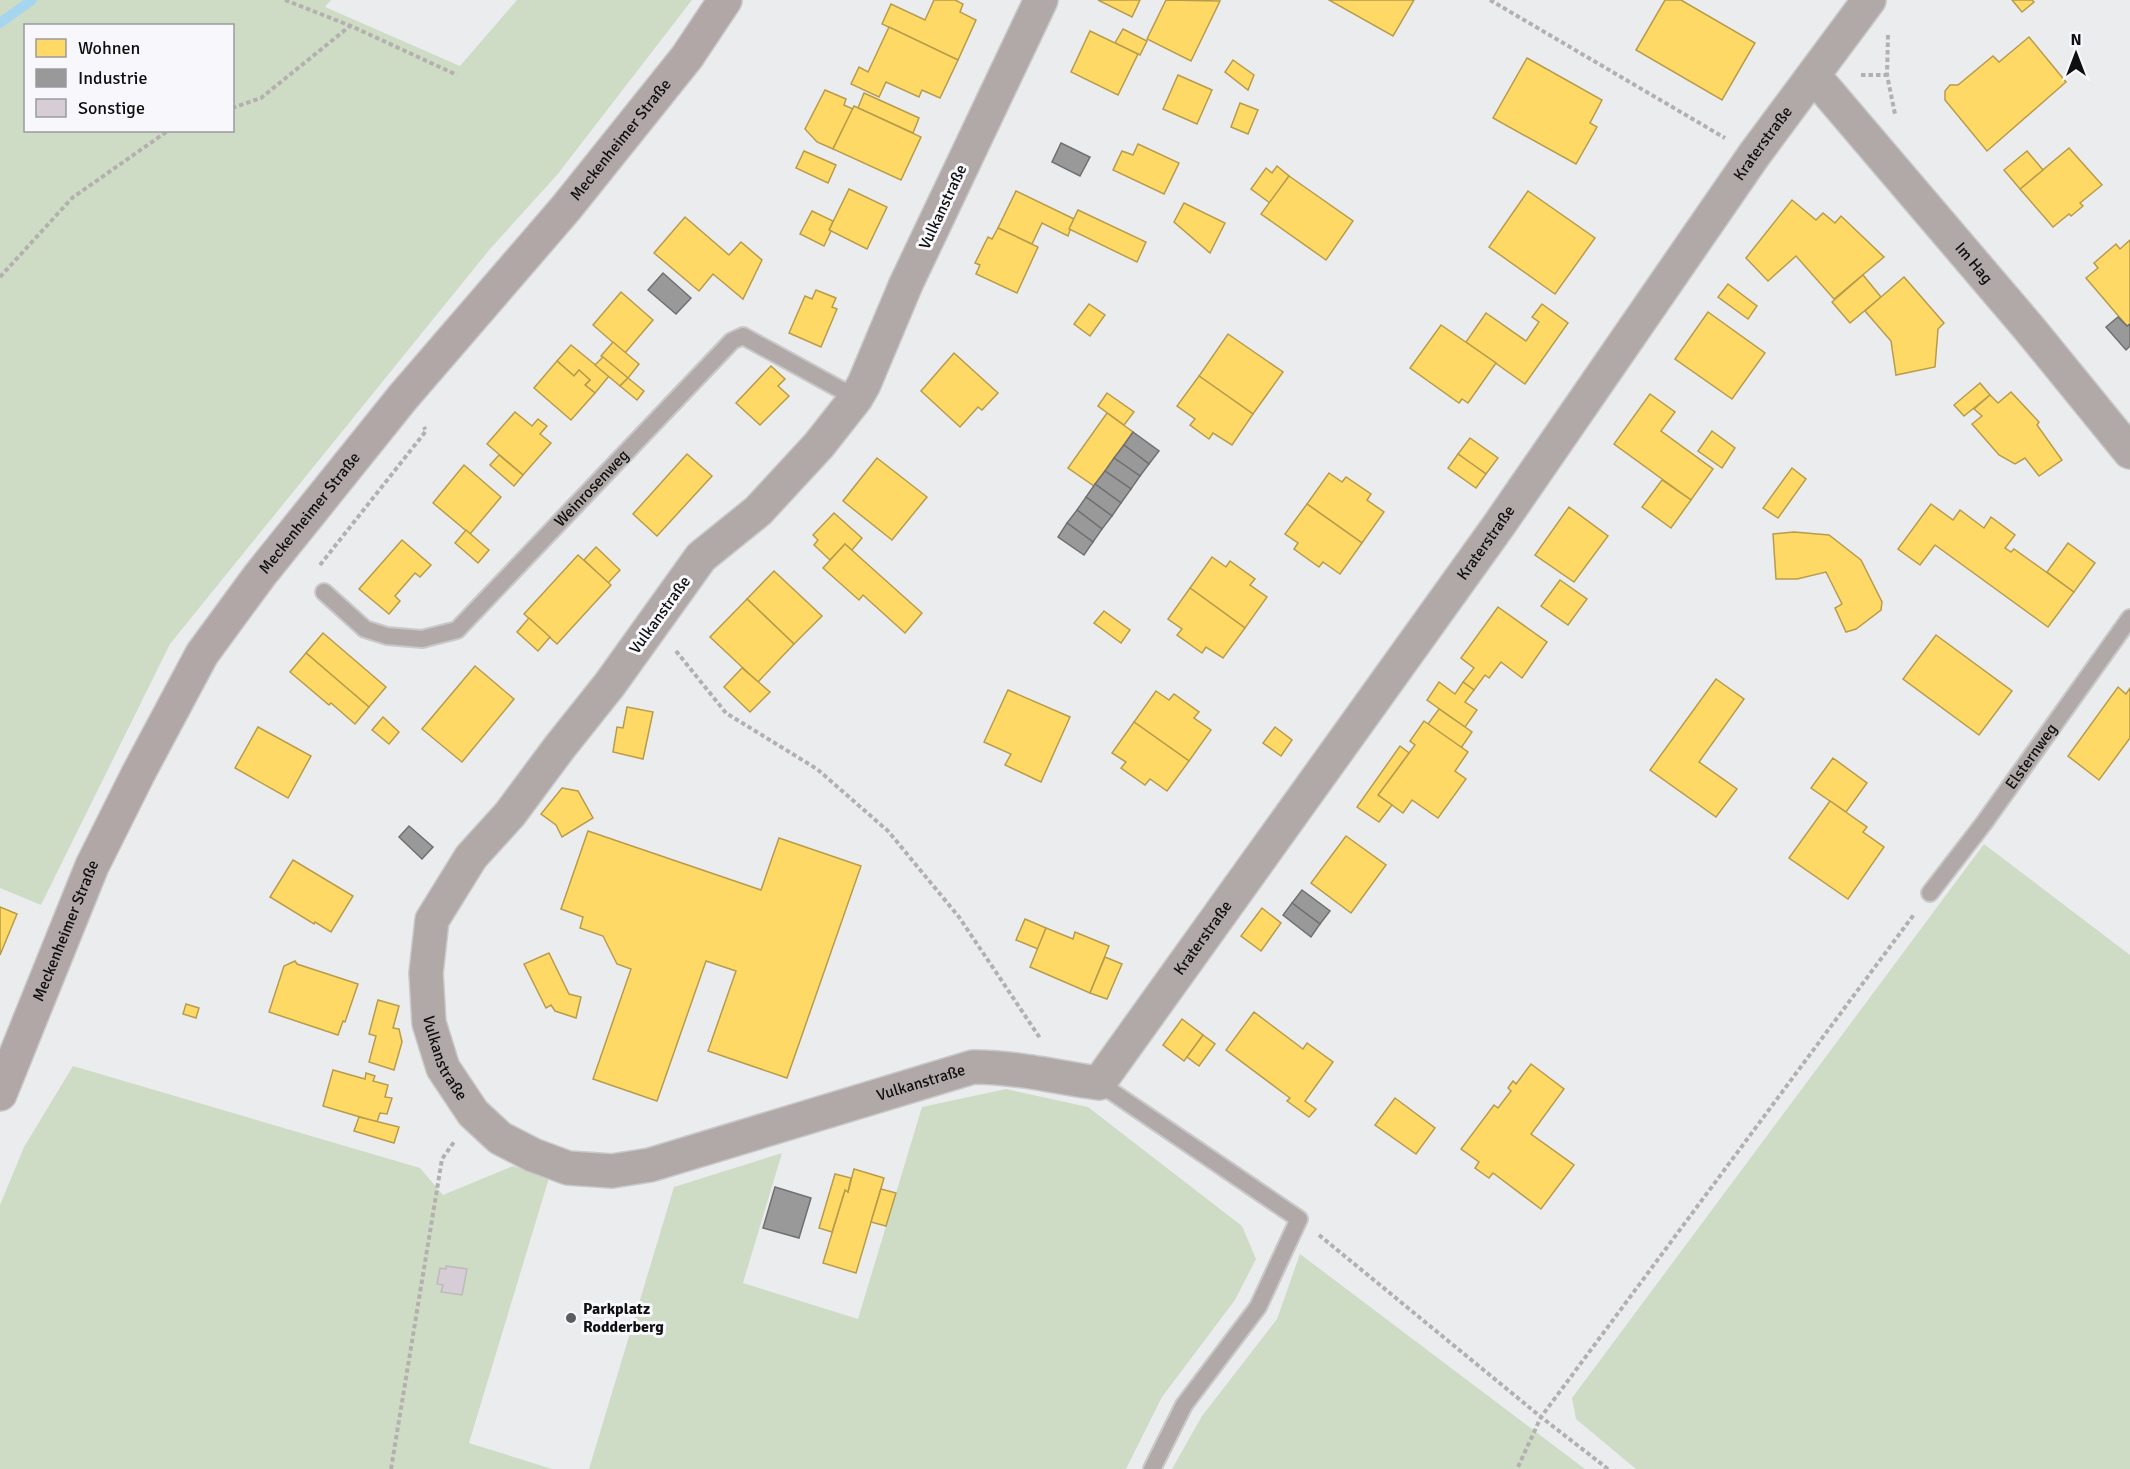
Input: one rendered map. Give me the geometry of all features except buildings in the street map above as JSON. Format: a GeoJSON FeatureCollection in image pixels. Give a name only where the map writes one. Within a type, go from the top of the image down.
{"type":"FeatureCollection","features":[{"type":"Feature","properties":{"kind":"main road","name":"Meckenheimer Straße"},"geometry":{"type":"LineString","coordinates":[[0,1094],[92,866],[202,654],[260,575],[404,397],[574,200],[687,57],[725,0]]}},
{"type":"Feature","properties":{"kind":"street","name":"Vulkanstraße"},"geometry":{"type":"LineString","coordinates":[[1041,0],[906,284],[856,398],[819,445],[758,511],[700,558],[610,684],[510,814],[471,858],[432,920],[426,973],[429,1023],[443,1068],[473,1113],[500,1138],[533,1155],[568,1168],[612,1171],[650,1165],[973,1067],[1026,1070],[1099,1083]]}},
{"type":"Feature","properties":{"kind":"street","name":"Kraterstraße"},"geometry":{"type":"LineString","coordinates":[[1099,1083],[1499,525],[1754,155],[1815,76],[1868,1]]}},
{"type":"Feature","properties":{"kind":"street","name":"Im Hag"},"geometry":{"type":"LineString","coordinates":[[1815,76],[2028,327],[2130,453]]}},
{"type":"Feature","properties":{"kind":"lane","name":"Weinrosenweg"},"geometry":{"type":"LineString","coordinates":[[324,592],[366,629],[387,636],[422,639],[457,630],[732,341],[743,336],[856,398]]}},
{"type":"Feature","properties":{"kind":"lane","name":"Elsternweg"},"geometry":{"type":"LineString","coordinates":[[1930,893],[1984,823],[2130,618]]}},
{"type":"Feature","properties":{"kind":"lane","name":"Vulkanstraße"},"geometry":{"type":"LineString","coordinates":[[1099,1083],[1299,1219]]}},
{"type":"Feature","properties":{"kind":"lane"},"geometry":{"type":"LineString","coordinates":[[1152,1469],[1184,1405],[1257,1307],[1299,1219]]}},
{"type":"Feature","properties":{"kind":"path"},"geometry":{"type":"LineString","coordinates":[[285,0],[351,26],[457,75]]}},
{"type":"Feature","properties":{"kind":"path"},"geometry":{"type":"LineString","coordinates":[[1490,0],[1754,155]]}},
{"type":"Feature","properties":{"kind":"path"},"geometry":{"type":"LineString","coordinates":[[234,107],[261,98],[351,26]]}},
{"type":"Feature","properties":{"kind":"path"},"geometry":{"type":"LineString","coordinates":[[1889,29],[1887,75],[1890,99],[1897,121]]}},
{"type":"Feature","properties":{"kind":"path"},"geometry":{"type":"LineString","coordinates":[[0,277],[72,198],[166,132]]}},
{"type":"Feature","properties":{"kind":"path"},"geometry":{"type":"LineString","coordinates":[[700,682],[726,713],[817,769],[888,831],[958,917],[1042,1042],[1063,1078]]}},
{"type":"Feature","properties":{"kind":"path"},"geometry":{"type":"LineString","coordinates":[[1517,1469],[1541,1417],[1930,893]]}},
{"type":"Feature","properties":{"kind":"path"},"geometry":{"type":"LineString","coordinates":[[391,1469],[442,1159],[473,1113]]}},
{"type":"Feature","properties":{"kind":"path"},"geometry":{"type":"LineString","coordinates":[[1299,1219],[1353,1260],[1541,1417],[1608,1469]]}},
{"type":"Feature","properties":{"kind":"green space"},"geometry":{"type":"Polygon","coordinates":[[[0,0],[331,0],[325,7],[460,66],[517,0],[692,0],[557,175],[490,249],[170,644],[41,905],[0,888],[0,0]]]}},
{"type":"Feature","properties":{"kind":"green space"},"geometry":{"type":"Polygon","coordinates":[[[1984,844],[2130,955],[2130,1469],[1636,1469],[1576,1419],[1572,1398],[1984,844]]]}},
{"type":"Feature","properties":{"kind":"green space"},"geometry":{"type":"Polygon","coordinates":[[[73,1066],[420,1168],[443,1195],[513,1166],[549,1178],[469,1443],[552,1469],[0,1469],[0,1205],[24,1147],[73,1066]]]}},
{"type":"Feature","properties":{"kind":"green space"},"geometry":{"type":"Polygon","coordinates":[[[1006,1089],[1088,1107],[1242,1226],[1256,1259],[1235,1300],[1162,1397],[1126,1469],[589,1469],[674,1187],[782,1153],[743,1283],[858,1319],[922,1107],[1006,1089]]]}},
{"type":"Feature","properties":{"kind":"green space"},"geometry":{"type":"Polygon","coordinates":[[[1300,1254],[1585,1469],[1172,1469],[1202,1416],[1277,1319],[1300,1254]]]}},
{"type":"Feature","properties":{"kind":"waterway"},"geometry":{"type":"LineString","coordinates":[[0,23],[32,0]]}},
{"type":"Feature","properties":{"kind":"place","name":"Parkplatz Rodderberg"},"geometry":{"type":"Point","coordinates":[571,1318]}}]}
